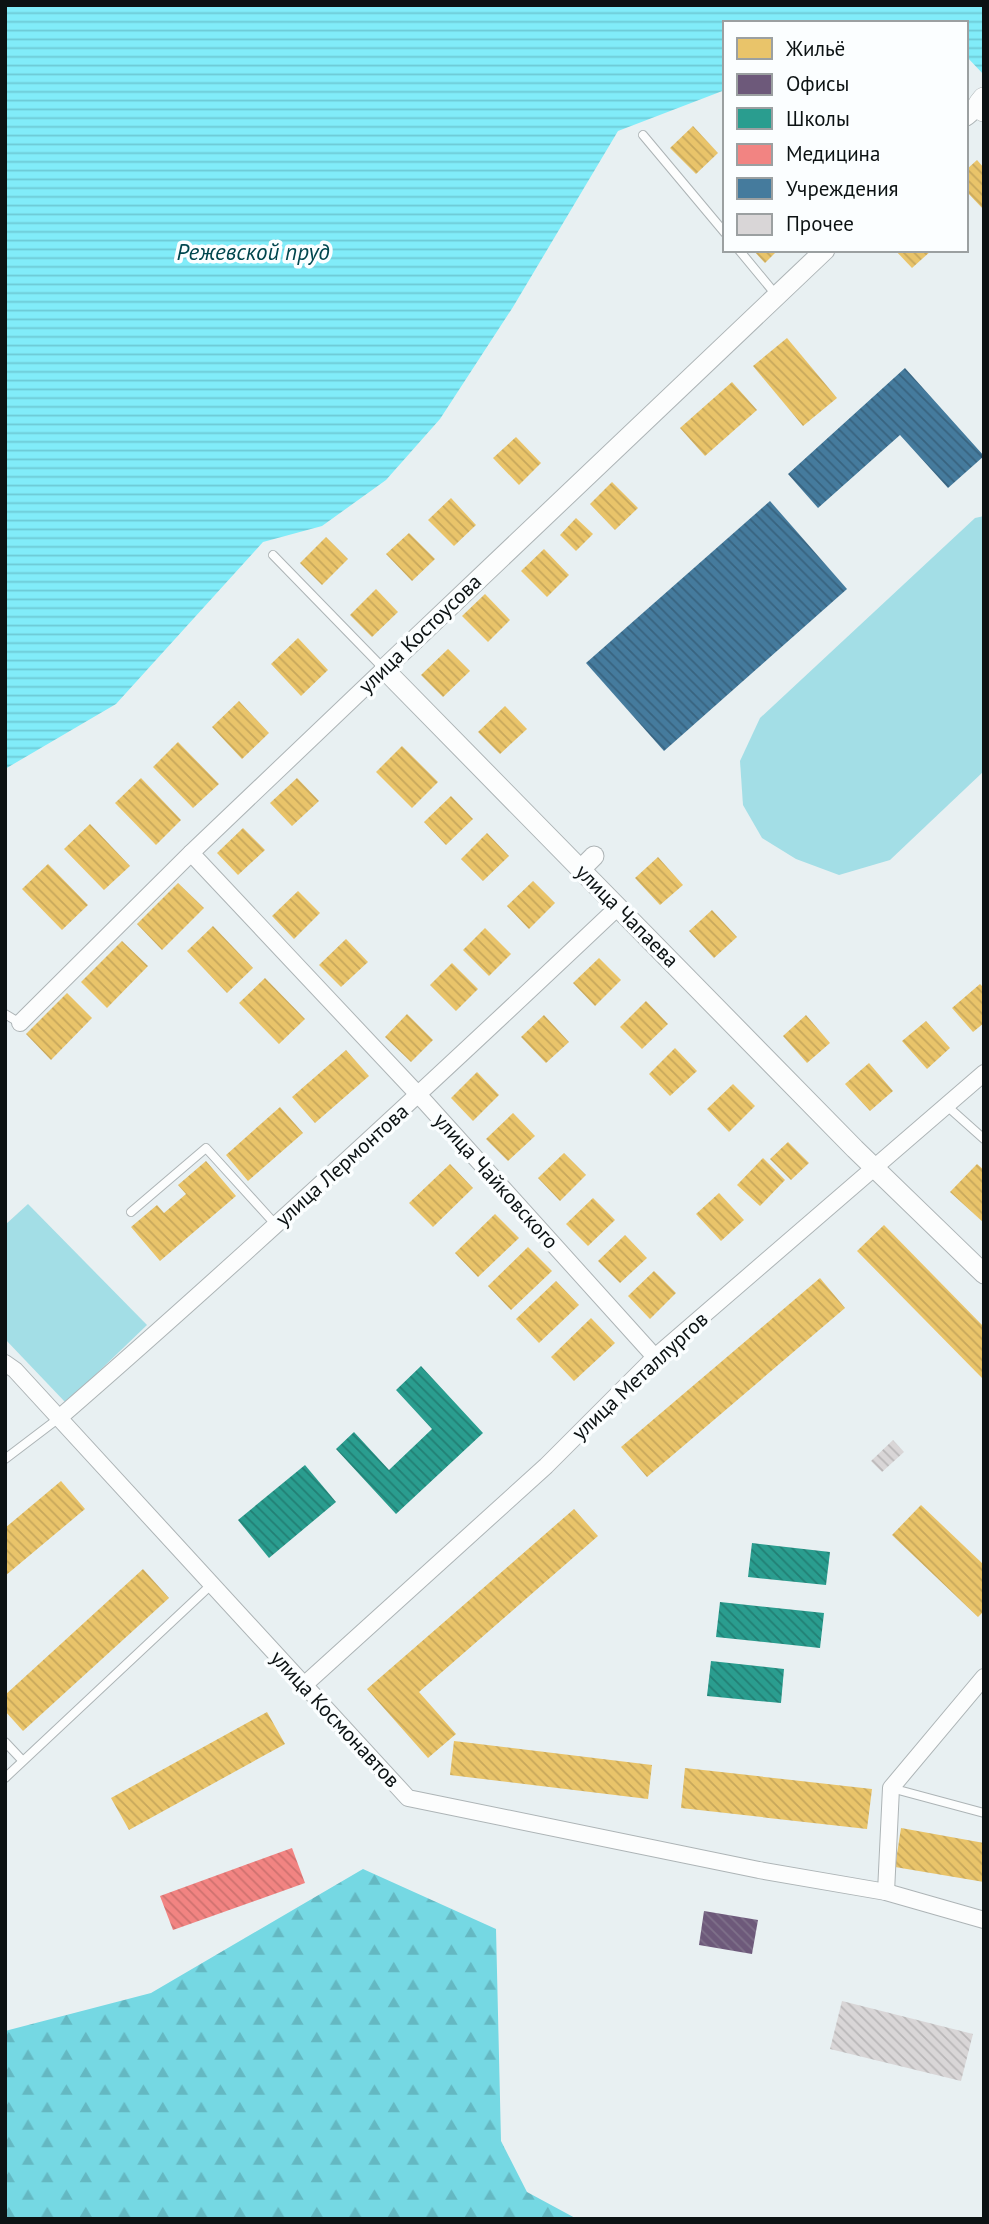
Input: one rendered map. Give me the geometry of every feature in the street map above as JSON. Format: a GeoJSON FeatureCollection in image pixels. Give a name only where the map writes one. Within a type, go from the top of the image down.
{"type":"FeatureCollection","features":[{"type":"Feature","properties":{"kind":"street","name":"улица Костоусова"},"geometry":{"type":"LineString","coordinates":[[20,1023],[191,853],[823,252]]}},
{"type":"Feature","properties":{"kind":"street","name":"улица Чапаева"},"geometry":{"type":"LineString","coordinates":[[384,668],[588,863],[618,907],[984,1274]]}},
{"type":"Feature","properties":{"kind":"street","name":"улица Чайковского"},"geometry":{"type":"LineString","coordinates":[[191,853],[419,1095],[655,1357]]}},
{"type":"Feature","properties":{"kind":"street","name":"улица Лермонтова"},"geometry":{"type":"LineString","coordinates":[[59,1418],[162,1329],[419,1095],[618,907]]}},
{"type":"Feature","properties":{"kind":"street","name":"улица Металлургов"},"geometry":{"type":"LineString","coordinates":[[303,1686],[546,1466],[655,1357],[984,1073]]}},
{"type":"Feature","properties":{"kind":"street","name":"улица Космонавтов"},"geometry":{"type":"LineString","coordinates":[[5,1363],[15,1370],[408,1798],[759,1870],[886,1892],[984,1920]]}},
{"type":"Feature","properties":{"kind":"street"},"geometry":{"type":"LineString","coordinates":[[886,1892],[891,1788],[984,1677]]}},
{"type":"Feature","properties":{"kind":"lane"},"geometry":{"type":"LineString","coordinates":[[643,135],[723,231]]}},
{"type":"Feature","properties":{"kind":"lane"},"geometry":{"type":"LineString","coordinates":[[741,252],[777,296]]}},
{"type":"Feature","properties":{"kind":"lane","name":"улица Чапаева"},"geometry":{"type":"LineString","coordinates":[[273,555],[384,668]]}},
{"type":"Feature","properties":{"kind":"lane"},"geometry":{"type":"LineString","coordinates":[[5,1014],[20,1023]]}},
{"type":"Feature","properties":{"kind":"lane"},"geometry":{"type":"LineString","coordinates":[[946,1105],[984,1139]]}},
{"type":"Feature","properties":{"kind":"lane"},"geometry":{"type":"LineString","coordinates":[[131,1212],[206,1148],[276,1225]]}},
{"type":"Feature","properties":{"kind":"lane"},"geometry":{"type":"LineString","coordinates":[[5,1460],[59,1418]]}},
{"type":"Feature","properties":{"kind":"lane"},"geometry":{"type":"LineString","coordinates":[[5,1778],[212,1584]]}},
{"type":"Feature","properties":{"kind":"lane"},"geometry":{"type":"LineString","coordinates":[[5,1742],[22,1760]]}},
{"type":"Feature","properties":{"kind":"lane"},"geometry":{"type":"LineString","coordinates":[[891,1788],[984,1813]]}},
{"type":"Feature","properties":{"kind":"shaded area"},"geometry":{"type":"Polygon","coordinates":[[[984,516],[984,771],[890,860],[839,875],[796,859],[762,838],[743,805],[740,761],[760,718],[975,518],[984,516]]]}},
{"type":"Feature","properties":{"kind":"shaded area"},"geometry":{"type":"Polygon","coordinates":[[[28,1204],[147,1325],[66,1403],[5,1339],[5,1225],[28,1204]]]}},
{"type":"Feature","properties":{"kind":"green space"},"geometry":{"type":"Polygon","coordinates":[[[363,1869],[496,1929],[501,2141],[527,2192],[577,2219],[5,2219],[5,2031],[151,1993],[363,1869]]]}},
{"type":"Feature","properties":{"kind":"water","name":"Режевской пруд"},"geometry":{"type":"Polygon","coordinates":[[[5,5],[984,5],[984,75],[968,58],[968,21],[723,21],[723,91],[618,131],[513,307],[440,419],[386,480],[322,526],[263,542],[116,704],[5,769],[5,5]]]}},
{"type":"Feature","properties":{"kind":"building: Жильё"},"geometry":{"type":"Polygon","coordinates":[[[693,126],[718,153],[696,174],[670,148],[693,126]]]}},
{"type":"Feature","properties":{"kind":"building: Жильё"},"geometry":{"type":"Polygon","coordinates":[[[977,160],[984,168],[984,210],[968,193],[968,168],[977,160]]]}},
{"type":"Feature","properties":{"kind":"building: Жильё"},"geometry":{"type":"Polygon","coordinates":[[[755,252],[776,252],[765,263],[755,252]]]}},
{"type":"Feature","properties":{"kind":"building: Жильё"},"geometry":{"type":"Polygon","coordinates":[[[897,252],[930,252],[912,268],[897,252]]]}},
{"type":"Feature","properties":{"kind":"building: Жильё"},"geometry":{"type":"Polygon","coordinates":[[[787,338],[837,398],[803,426],[753,366],[787,338]]]}},
{"type":"Feature","properties":{"kind":"building: Жильё"},"geometry":{"type":"Polygon","coordinates":[[[732,382],[757,410],[705,456],[680,428],[732,382]]]}},
{"type":"Feature","properties":{"kind":"building: Жильё"},"geometry":{"type":"Polygon","coordinates":[[[516,437],[541,463],[519,485],[493,458],[516,437]]]}},
{"type":"Feature","properties":{"kind":"building: Жильё"},"geometry":{"type":"Polygon","coordinates":[[[612,482],[638,508],[615,530],[590,504],[612,482]]]}},
{"type":"Feature","properties":{"kind":"building: Жильё"},"geometry":{"type":"Polygon","coordinates":[[[451,498],[476,525],[454,546],[428,520],[451,498]]]}},
{"type":"Feature","properties":{"kind":"building: Жильё"},"geometry":{"type":"Polygon","coordinates":[[[576,518],[593,534],[576,551],[560,535],[576,518]]]}},
{"type":"Feature","properties":{"kind":"building: Жильё"},"geometry":{"type":"Polygon","coordinates":[[[409,533],[435,559],[412,581],[386,554],[409,533]]]}},
{"type":"Feature","properties":{"kind":"building: Жильё"},"geometry":{"type":"Polygon","coordinates":[[[326,537],[348,559],[322,585],[300,563],[326,537]]]}},
{"type":"Feature","properties":{"kind":"building: Жильё"},"geometry":{"type":"Polygon","coordinates":[[[544,549],[569,575],[547,597],[521,571],[544,549]]]}},
{"type":"Feature","properties":{"kind":"building: Жильё"},"geometry":{"type":"Polygon","coordinates":[[[376,589],[398,612],[372,637],[350,615],[376,589]]]}},
{"type":"Feature","properties":{"kind":"building: Жильё"},"geometry":{"type":"Polygon","coordinates":[[[485,594],[510,620],[488,642],[462,616],[485,594]]]}},
{"type":"Feature","properties":{"kind":"building: Жильё"},"geometry":{"type":"Polygon","coordinates":[[[298,638],[328,670],[301,696],[271,664],[298,638]]]}},
{"type":"Feature","properties":{"kind":"building: Жильё"},"geometry":{"type":"Polygon","coordinates":[[[448,649],[470,671],[443,697],[421,675],[448,649]]]}},
{"type":"Feature","properties":{"kind":"building: Жильё"},"geometry":{"type":"Polygon","coordinates":[[[239,701],[269,733],[242,759],[212,727],[239,701]]]}},
{"type":"Feature","properties":{"kind":"building: Жильё"},"geometry":{"type":"Polygon","coordinates":[[[505,706],[527,729],[500,754],[478,732],[505,706]]]}},
{"type":"Feature","properties":{"kind":"building: Жильё"},"geometry":{"type":"Polygon","coordinates":[[[178,742],[219,784],[193,808],[153,767],[178,742]]]}},
{"type":"Feature","properties":{"kind":"building: Жильё"},"geometry":{"type":"Polygon","coordinates":[[[402,746],[438,782],[412,808],[376,772],[402,746]]]}},
{"type":"Feature","properties":{"kind":"building: Жильё"},"geometry":{"type":"Polygon","coordinates":[[[141,778],[181,820],[156,845],[115,803],[141,778]]]}},
{"type":"Feature","properties":{"kind":"building: Жильё"},"geometry":{"type":"Polygon","coordinates":[[[297,778],[319,801],[292,826],[270,803],[297,778]]]}},
{"type":"Feature","properties":{"kind":"building: Жильё"},"geometry":{"type":"Polygon","coordinates":[[[451,796],[473,819],[446,845],[424,822],[451,796]]]}},
{"type":"Feature","properties":{"kind":"building: Жильё"},"geometry":{"type":"Polygon","coordinates":[[[90,824],[130,866],[104,890],[64,849],[90,824]]]}},
{"type":"Feature","properties":{"kind":"building: Жильё"},"geometry":{"type":"Polygon","coordinates":[[[243,828],[265,850],[238,875],[217,853],[243,828]]]}},
{"type":"Feature","properties":{"kind":"building: Жильё"},"geometry":{"type":"Polygon","coordinates":[[[487,833],[509,856],[483,881],[461,859],[487,833]]]}},
{"type":"Feature","properties":{"kind":"building: Жильё"},"geometry":{"type":"Polygon","coordinates":[[[658,857],[683,885],[660,905],[635,878],[658,857]]]}},
{"type":"Feature","properties":{"kind":"building: Жильё"},"geometry":{"type":"Polygon","coordinates":[[[48,864],[88,905],[62,930],[22,889],[48,864]]]}},
{"type":"Feature","properties":{"kind":"building: Жильё"},"geometry":{"type":"Polygon","coordinates":[[[533,881],[555,903],[529,929],[507,906],[533,881]]]}},
{"type":"Feature","properties":{"kind":"building: Жильё"},"geometry":{"type":"Polygon","coordinates":[[[178,883],[204,908],[162,950],[137,924],[178,883]]]}},
{"type":"Feature","properties":{"kind":"building: Жильё"},"geometry":{"type":"Polygon","coordinates":[[[298,891],[320,913],[294,939],[272,916],[298,891]]]}},
{"type":"Feature","properties":{"kind":"building: Жильё"},"geometry":{"type":"Polygon","coordinates":[[[712,910],[737,937],[714,958],[689,931],[712,910]]]}},
{"type":"Feature","properties":{"kind":"building: Жильё"},"geometry":{"type":"Polygon","coordinates":[[[213,926],[253,968],[227,993],[187,951],[213,926]]]}},
{"type":"Feature","properties":{"kind":"building: Жильё"},"geometry":{"type":"Polygon","coordinates":[[[485,928],[511,954],[489,976],[463,950],[485,928]]]}},
{"type":"Feature","properties":{"kind":"building: Жильё"},"geometry":{"type":"Polygon","coordinates":[[[346,939],[368,962],[341,987],[319,965],[346,939]]]}},
{"type":"Feature","properties":{"kind":"building: Жильё"},"geometry":{"type":"Polygon","coordinates":[[[122,941],[148,966],[107,1008],[81,982],[122,941]]]}},
{"type":"Feature","properties":{"kind":"building: Жильё"},"geometry":{"type":"Polygon","coordinates":[[[599,958],[621,980],[595,1006],[573,983],[599,958]]]}},
{"type":"Feature","properties":{"kind":"building: Жильё"},"geometry":{"type":"Polygon","coordinates":[[[452,963],[478,989],[456,1011],[430,985],[452,963]]]}},
{"type":"Feature","properties":{"kind":"building: Жильё"},"geometry":{"type":"Polygon","coordinates":[[[265,978],[305,1019],[279,1044],[239,1003],[265,978]]]}},
{"type":"Feature","properties":{"kind":"building: Жильё"},"geometry":{"type":"Polygon","coordinates":[[[980,984],[984,988],[984,1023],[973,1032],[952,1008],[980,984]]]}},
{"type":"Feature","properties":{"kind":"building: Жильё"},"geometry":{"type":"Polygon","coordinates":[[[67,993],[92,1018],[51,1060],[26,1034],[67,993]]]}},
{"type":"Feature","properties":{"kind":"building: Жильё"},"geometry":{"type":"Polygon","coordinates":[[[646,1001],[668,1024],[642,1049],[620,1027],[646,1001]]]}},
{"type":"Feature","properties":{"kind":"building: Жильё"},"geometry":{"type":"Polygon","coordinates":[[[407,1014],[433,1040],[411,1062],[385,1037],[407,1014]]]}},
{"type":"Feature","properties":{"kind":"building: Жильё"},"geometry":{"type":"Polygon","coordinates":[[[544,1015],[569,1042],[546,1063],[521,1037],[544,1015]]]}},
{"type":"Feature","properties":{"kind":"building: Жильё"},"geometry":{"type":"Polygon","coordinates":[[[806,1015],[830,1043],[807,1063],[783,1036],[806,1015]]]}},
{"type":"Feature","properties":{"kind":"building: Жильё"},"geometry":{"type":"Polygon","coordinates":[[[926,1021],[950,1048],[927,1069],[902,1041],[926,1021]]]}},
{"type":"Feature","properties":{"kind":"building: Жильё"},"geometry":{"type":"Polygon","coordinates":[[[675,1048],[697,1071],[670,1096],[649,1074],[675,1048]]]}},
{"type":"Feature","properties":{"kind":"building: Жильё"},"geometry":{"type":"Polygon","coordinates":[[[346,1050],[369,1076],[315,1123],[292,1097],[346,1050]]]}},
{"type":"Feature","properties":{"kind":"building: Жильё"},"geometry":{"type":"Polygon","coordinates":[[[869,1063],[893,1091],[870,1111],[845,1084],[869,1063]]]}},
{"type":"Feature","properties":{"kind":"building: Жильё"},"geometry":{"type":"Polygon","coordinates":[[[477,1072],[499,1095],[473,1121],[451,1098],[477,1072]]]}},
{"type":"Feature","properties":{"kind":"building: Жильё"},"geometry":{"type":"Polygon","coordinates":[[[733,1084],[755,1106],[729,1132],[707,1109],[733,1084]]]}},
{"type":"Feature","properties":{"kind":"building: Жильё"},"geometry":{"type":"Polygon","coordinates":[[[280,1107],[303,1133],[248,1181],[226,1155],[280,1107]]]}},
{"type":"Feature","properties":{"kind":"building: Жильё"},"geometry":{"type":"Polygon","coordinates":[[[513,1113],[535,1136],[508,1161],[486,1139],[513,1113]]]}},
{"type":"Feature","properties":{"kind":"building: Жильё"},"geometry":{"type":"Polygon","coordinates":[[[788,1142],[809,1163],[791,1180],[770,1159],[788,1142]]]}},
{"type":"Feature","properties":{"kind":"building: Жильё"},"geometry":{"type":"Polygon","coordinates":[[[564,1153],[586,1175],[560,1201],[538,1178],[564,1153]]]}},
{"type":"Feature","properties":{"kind":"building: Жильё"},"geometry":{"type":"Polygon","coordinates":[[[763,1158],[785,1180],[760,1206],[737,1185],[763,1158]]]}},
{"type":"Feature","properties":{"kind":"building: Жильё"},"geometry":{"type":"Polygon","coordinates":[[[206,1161],[236,1196],[160,1261],[131,1227],[157,1205],[164,1213],[186,1194],[178,1185],[206,1161]]]}},
{"type":"Feature","properties":{"kind":"building: Жильё"},"geometry":{"type":"Polygon","coordinates":[[[450,1164],[473,1188],[433,1227],[409,1203],[450,1164]]]}},
{"type":"Feature","properties":{"kind":"building: Жильё"},"geometry":{"type":"Polygon","coordinates":[[[977,1164],[984,1170],[984,1223],[950,1192],[977,1164]]]}},
{"type":"Feature","properties":{"kind":"building: Жильё"},"geometry":{"type":"Polygon","coordinates":[[[719,1193],[744,1220],[721,1241],[696,1214],[719,1193]]]}},
{"type":"Feature","properties":{"kind":"building: Жильё"},"geometry":{"type":"Polygon","coordinates":[[[593,1198],[615,1220],[588,1246],[566,1224],[593,1198]]]}},
{"type":"Feature","properties":{"kind":"building: Жильё"},"geometry":{"type":"Polygon","coordinates":[[[495,1214],[519,1238],[478,1277],[455,1253],[495,1214]]]}},
{"type":"Feature","properties":{"kind":"building: Жильё"},"geometry":{"type":"Polygon","coordinates":[[[884,1225],[984,1327],[984,1380],[857,1251],[884,1225]]]}},
{"type":"Feature","properties":{"kind":"building: Жильё"},"geometry":{"type":"Polygon","coordinates":[[[625,1235],[647,1258],[620,1283],[598,1261],[625,1235]]]}},
{"type":"Feature","properties":{"kind":"building: Жильё"},"geometry":{"type":"Polygon","coordinates":[[[528,1247],[552,1271],[511,1310],[488,1286],[528,1247]]]}},
{"type":"Feature","properties":{"kind":"building: Жильё"},"geometry":{"type":"Polygon","coordinates":[[[654,1271],[676,1293],[650,1319],[628,1296],[654,1271]]]}},
{"type":"Feature","properties":{"kind":"building: Жильё"},"geometry":{"type":"Polygon","coordinates":[[[820,1278],[845,1308],[647,1477],[621,1447],[820,1278]]]}},
{"type":"Feature","properties":{"kind":"building: Жильё"},"geometry":{"type":"Polygon","coordinates":[[[556,1281],[579,1305],[539,1343],[516,1319],[556,1281]]]}},
{"type":"Feature","properties":{"kind":"building: Жильё"},"geometry":{"type":"Polygon","coordinates":[[[591,1318],[615,1343],[574,1381],[551,1357],[591,1318]]]}},
{"type":"Feature","properties":{"kind":"building: Жильё"},"geometry":{"type":"Polygon","coordinates":[[[61,1481],[85,1509],[5,1576],[5,1528],[61,1481]]]}},
{"type":"Feature","properties":{"kind":"building: Жильё"},"geometry":{"type":"Polygon","coordinates":[[[921,1505],[984,1565],[984,1611],[978,1617],[892,1535],[921,1505]]]}},
{"type":"Feature","properties":{"kind":"building: Жильё"},"geometry":{"type":"Polygon","coordinates":[[[574,1509],[598,1536],[419,1692],[456,1734],[428,1758],[367,1689],[574,1509]]]}},
{"type":"Feature","properties":{"kind":"building: Жильё"},"geometry":{"type":"Polygon","coordinates":[[[143,1569],[169,1598],[23,1731],[5,1711],[5,1695],[143,1569]]]}},
{"type":"Feature","properties":{"kind":"building: Жильё"},"geometry":{"type":"Polygon","coordinates":[[[267,1712],[285,1744],[129,1830],[111,1798],[267,1712]]]}},
{"type":"Feature","properties":{"kind":"building: Жильё"},"geometry":{"type":"Polygon","coordinates":[[[454,1741],[652,1765],[648,1799],[450,1775],[454,1741]]]}},
{"type":"Feature","properties":{"kind":"building: Жильё"},"geometry":{"type":"Polygon","coordinates":[[[685,1768],[872,1789],[867,1829],[681,1808],[685,1768]]]}},
{"type":"Feature","properties":{"kind":"building: Жильё"},"geometry":{"type":"Polygon","coordinates":[[[901,1828],[984,1843],[984,1882],[895,1867],[901,1828]]]}},
{"type":"Feature","properties":{"kind":"building: Офисы"},"geometry":{"type":"Polygon","coordinates":[[[704,1911],[758,1920],[752,1954],[699,1945],[704,1911]]]}},
{"type":"Feature","properties":{"kind":"building: Школы"},"geometry":{"type":"Polygon","coordinates":[[[421,1366],[483,1433],[396,1514],[336,1449],[354,1432],[389,1470],[432,1429],[396,1390],[421,1366]]]}},
{"type":"Feature","properties":{"kind":"building: Школы"},"geometry":{"type":"Polygon","coordinates":[[[305,1465],[336,1502],[269,1558],[238,1520],[305,1465]]]}},
{"type":"Feature","properties":{"kind":"building: Школы"},"geometry":{"type":"Polygon","coordinates":[[[752,1543],[830,1552],[826,1585],[748,1577],[752,1543]]]}},
{"type":"Feature","properties":{"kind":"building: Школы"},"geometry":{"type":"Polygon","coordinates":[[[720,1602],[824,1613],[820,1648],[716,1637],[720,1602]]]}},
{"type":"Feature","properties":{"kind":"building: Школы"},"geometry":{"type":"Polygon","coordinates":[[[711,1661],[784,1669],[781,1703],[707,1696],[711,1661]]]}},
{"type":"Feature","properties":{"kind":"building: Медицина"},"geometry":{"type":"Polygon","coordinates":[[[292,1848],[305,1883],[173,1930],[160,1896],[292,1848]]]}},
{"type":"Feature","properties":{"kind":"building: Учреждения"},"geometry":{"type":"Polygon","coordinates":[[[905,368],[984,456],[948,488],[900,435],[818,508],[788,474],[905,368]]]}},
{"type":"Feature","properties":{"kind":"building: Учреждения"},"geometry":{"type":"Polygon","coordinates":[[[770,501],[847,589],[664,751],[586,663],[770,501]]]}},
{"type":"Feature","properties":{"kind":"building: Прочее"},"geometry":{"type":"Polygon","coordinates":[[[893,1440],[904,1452],[882,1472],[871,1461],[893,1440]]]}},
{"type":"Feature","properties":{"kind":"building: Прочее"},"geometry":{"type":"Polygon","coordinates":[[[842,2001],[973,2034],[961,2081],[830,2049],[842,2001]]]}}]}
